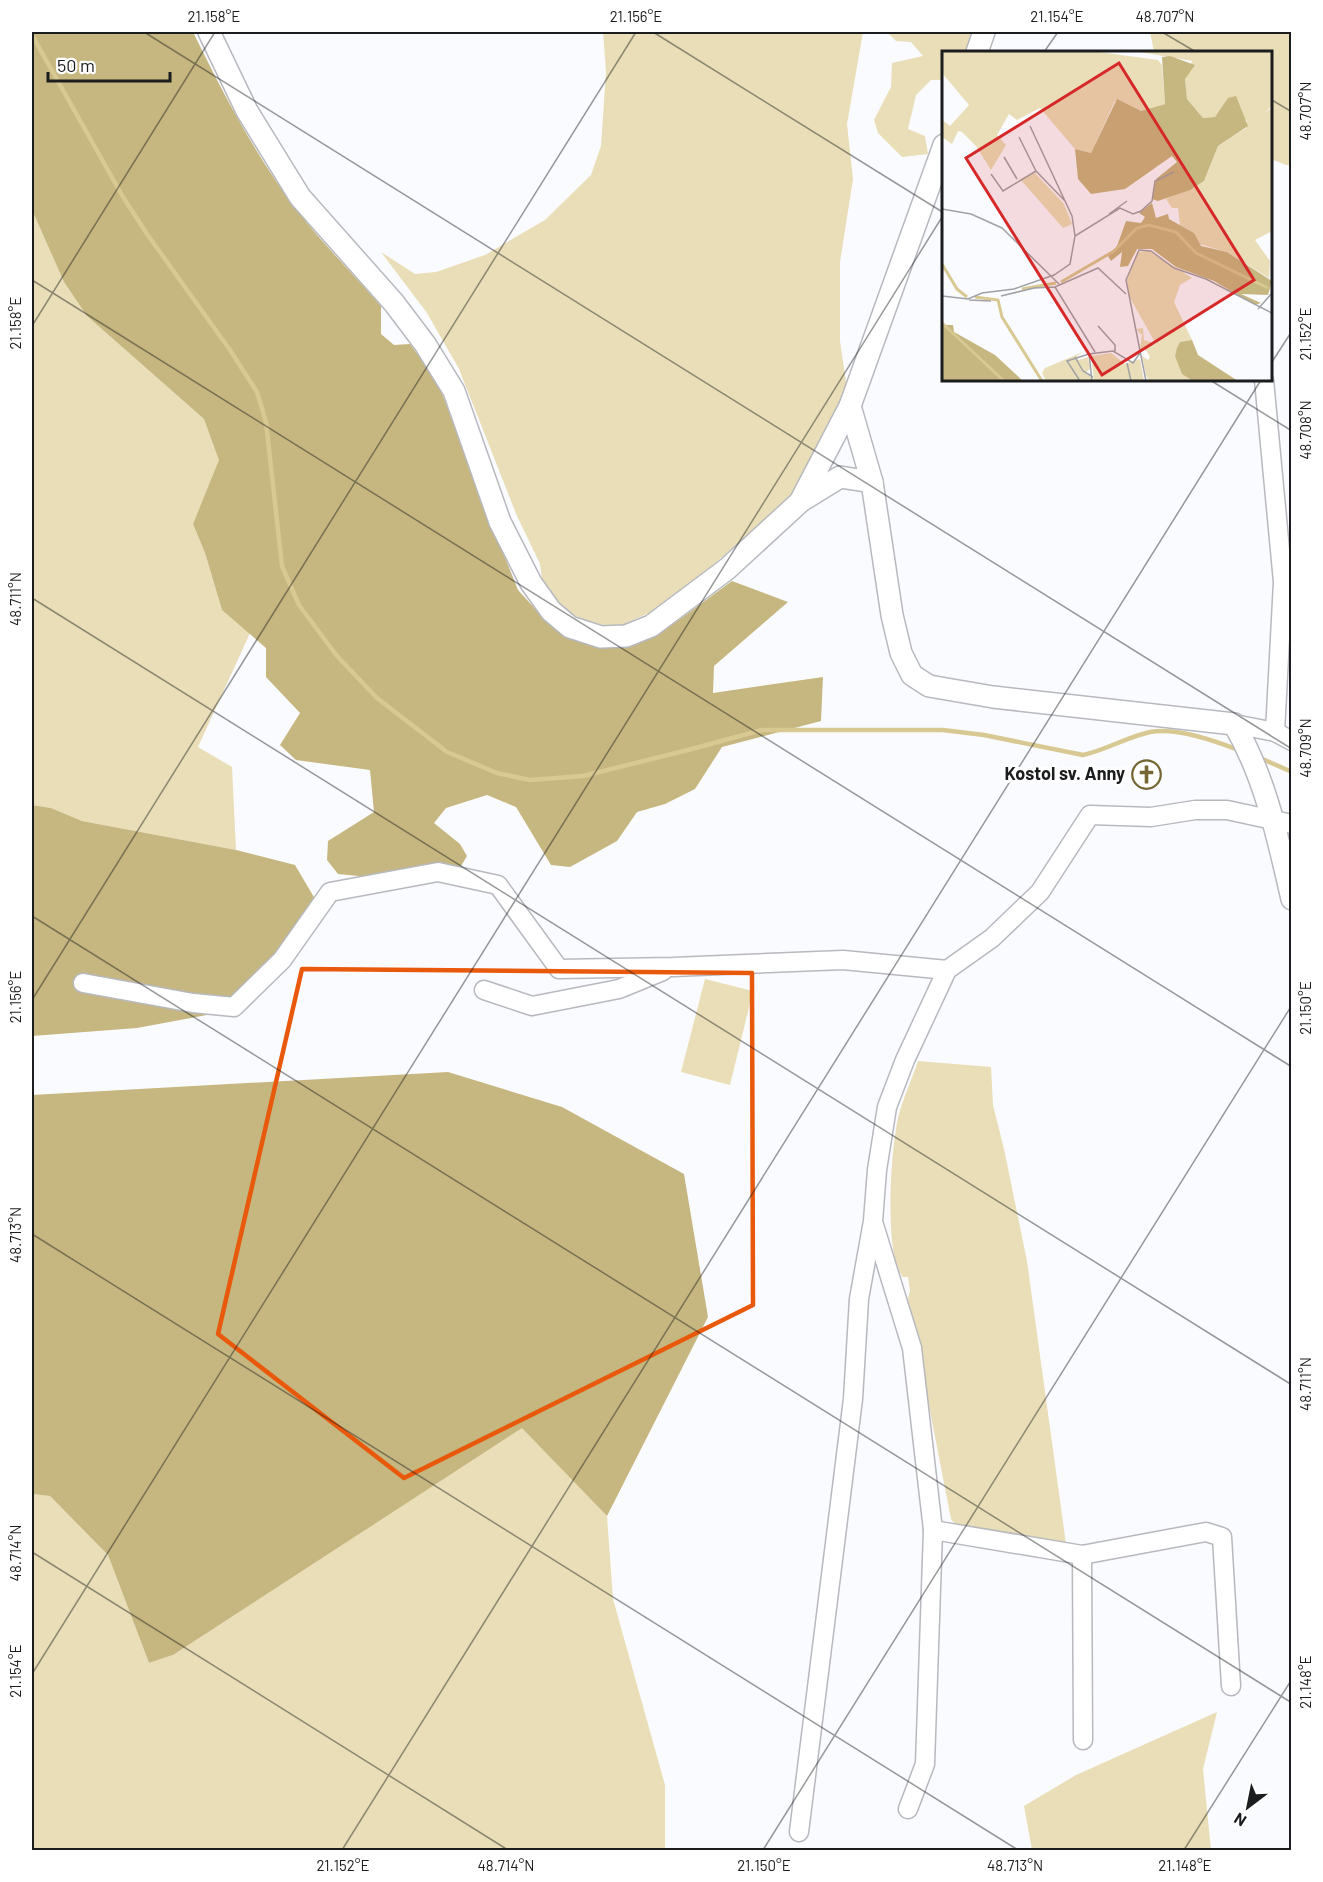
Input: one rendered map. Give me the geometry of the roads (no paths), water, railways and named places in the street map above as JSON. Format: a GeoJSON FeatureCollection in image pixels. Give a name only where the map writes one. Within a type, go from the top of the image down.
{"type":"FeatureCollection","features":[{"type":"Feature","properties":{"kind":"street"},"geometry":{"type":"LineString","coordinates":[[209,32],[247,111],[300,197],[394,303],[425,344],[454,391],[500,522],[531,583],[551,611],[570,627],[601,637],[626,636],[651,626],[727,569],[801,501],[840,477],[872,482]]}},
{"type":"Feature","properties":{"kind":"street"},"geometry":{"type":"LineString","coordinates":[[977,51],[984,32]]}},
{"type":"Feature","properties":{"kind":"street"},"geometry":{"type":"LineString","coordinates":[[801,501],[850,406],[942,151]]}},
{"type":"Feature","properties":{"kind":"street"},"geometry":{"type":"LineString","coordinates":[[1264,381],[1283,582],[1275,732]]}},
{"type":"Feature","properties":{"kind":"street"},"geometry":{"type":"LineString","coordinates":[[850,406],[872,482],[892,615],[901,653],[912,675],[929,686],[1239,733],[1275,732],[1292,741]]}},
{"type":"Feature","properties":{"kind":"street"},"geometry":{"type":"LineString","coordinates":[[1239,733],[1282,821],[1292,899]]}},
{"type":"Feature","properties":{"kind":"street"},"geometry":{"type":"LineString","coordinates":[[800,1832],[853,1399],[858,1299],[873,1221],[877,1170],[886,1107],[947,970],[992,938],[1040,892],[1090,815],[1151,817],[1195,810],[1227,810],[1282,821]]}},
{"type":"Feature","properties":{"kind":"street"},"geometry":{"type":"LineString","coordinates":[[83,983],[193,1003],[234,1007],[282,960],[330,892],[438,872],[498,885],[559,969],[843,960],[947,970]]}},
{"type":"Feature","properties":{"kind":"street"},"geometry":{"type":"LineString","coordinates":[[484,990],[532,1006],[619,988],[673,967]]}},
{"type":"Feature","properties":{"kind":"street"},"geometry":{"type":"LineString","coordinates":[[873,1221],[912,1348],[933,1530],[926,1764],[908,1809]]}},
{"type":"Feature","properties":{"kind":"street"},"geometry":{"type":"LineString","coordinates":[[933,1530],[1082,1555],[1206,1532],[1222,1538],[1231,1686]]}},
{"type":"Feature","properties":{"kind":"street"},"geometry":{"type":"LineString","coordinates":[[1082,1555],[1083,1740]]}},
{"type":"Feature","properties":{"kind":"waterway"},"geometry":{"type":"LineString","coordinates":[[32,35],[123,197],[257,392],[266,422],[282,566],[299,605],[337,656],[377,698],[447,752],[497,773],[530,780],[583,776],[762,730],[943,730],[984,735],[1083,755],[1141,734],[1172,731],[1208,739],[1241,751]]}},
{"type":"Feature","properties":{"kind":"waterway"},"geometry":{"type":"LineString","coordinates":[[1260,758],[1292,772]]}},
{"type":"Feature","properties":{"kind":"place","name":"Kostol sv. Anny"},"geometry":{"type":"Point","coordinates":[1146,774]}}]}
